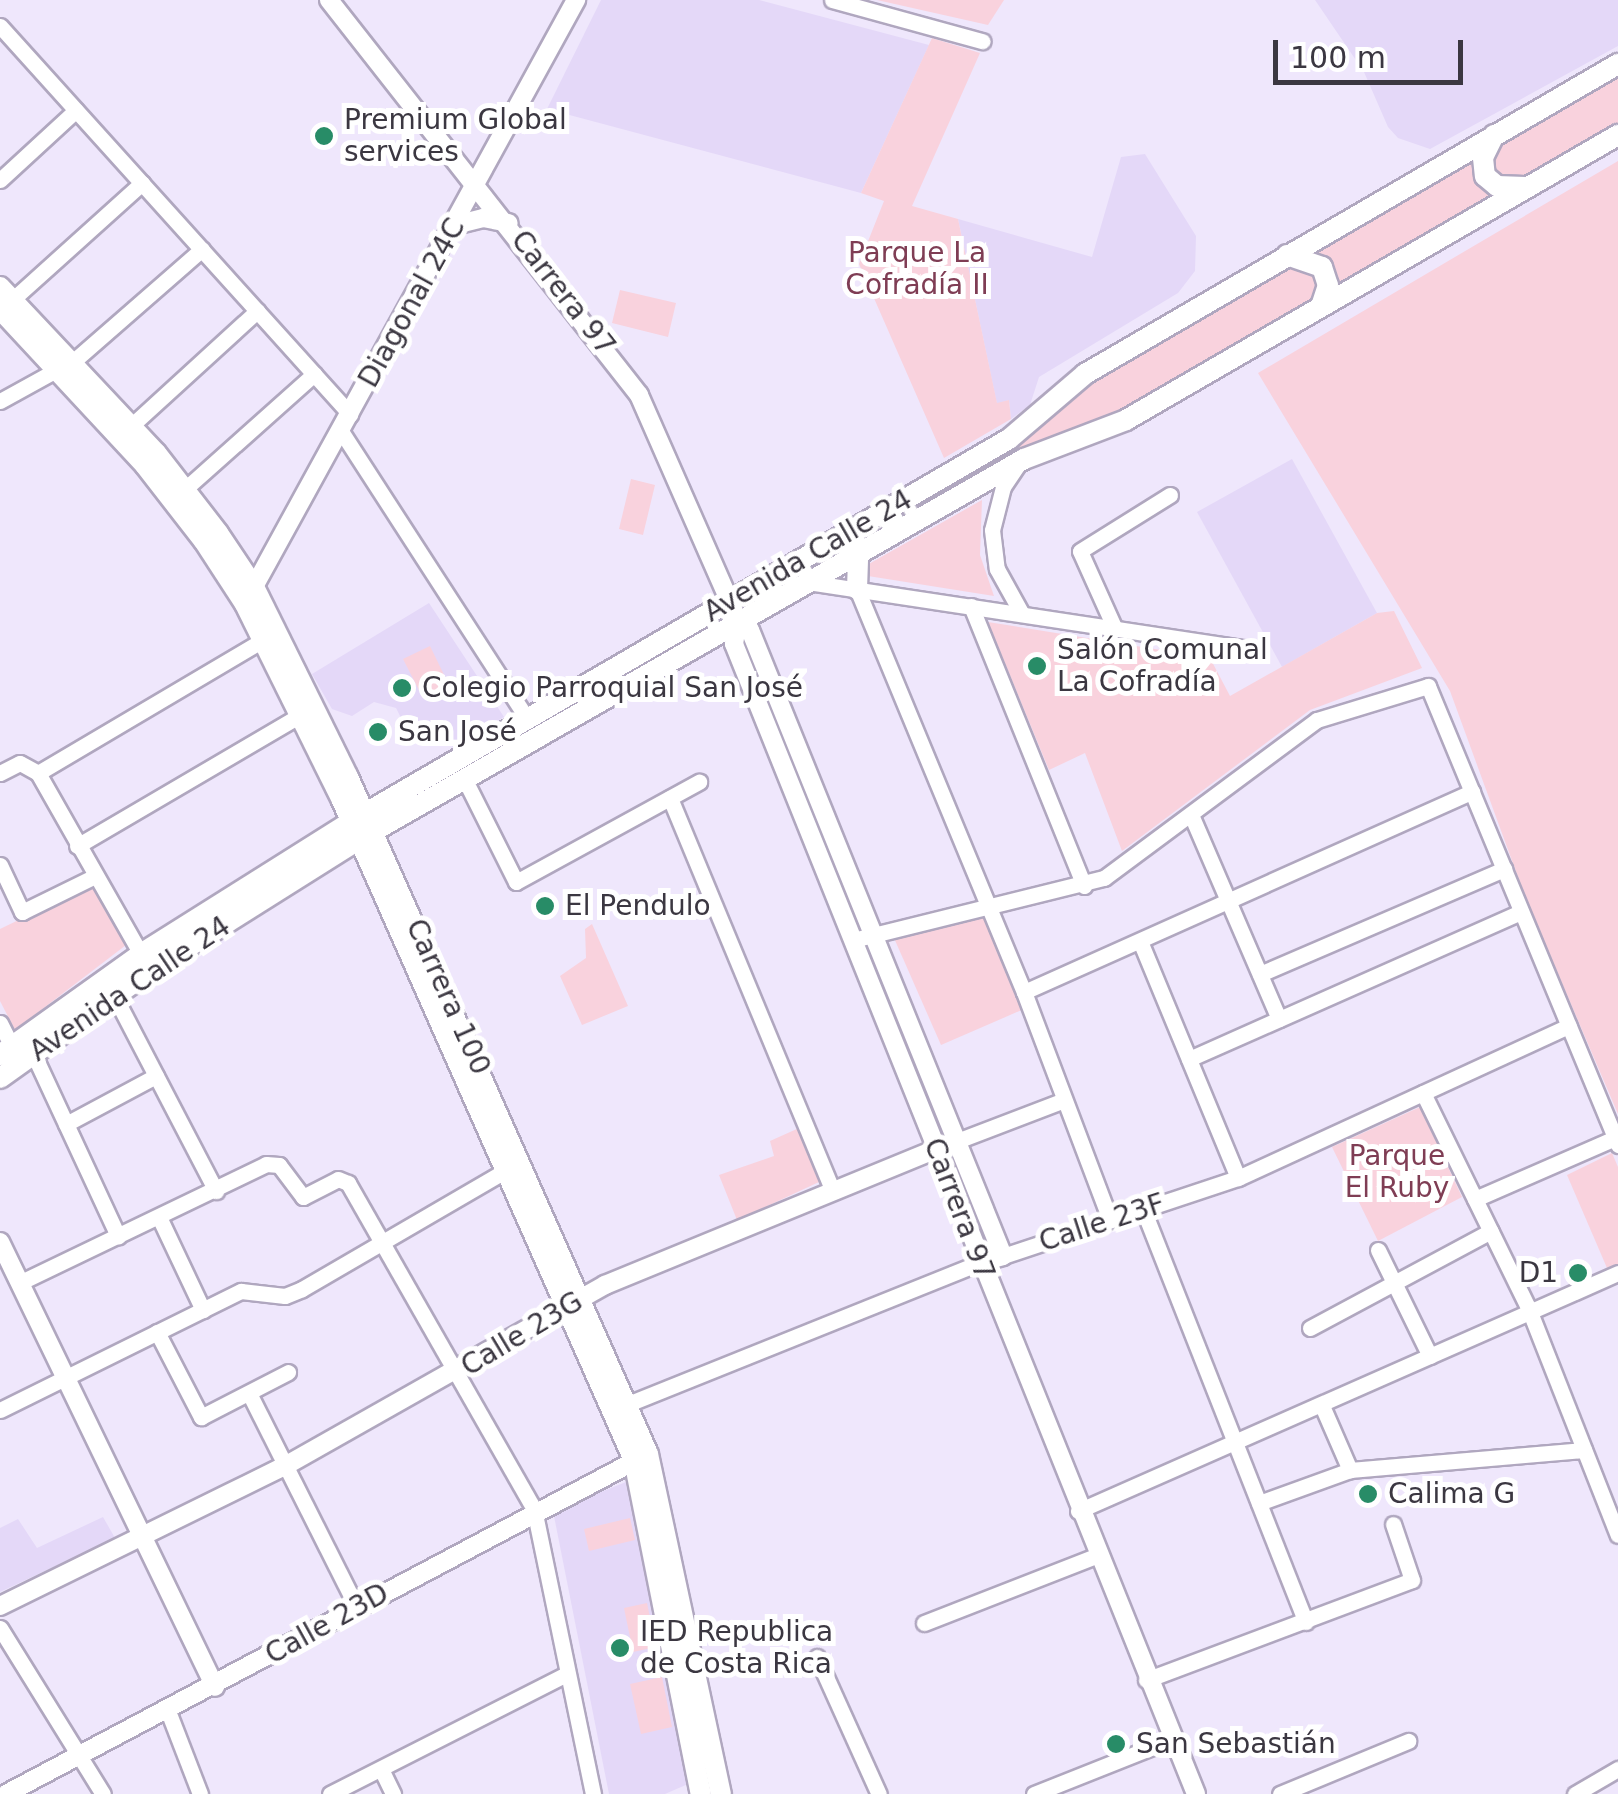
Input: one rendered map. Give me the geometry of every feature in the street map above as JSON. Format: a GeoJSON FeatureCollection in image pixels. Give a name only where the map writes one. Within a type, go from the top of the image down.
{"type":"FeatureCollection","features":[{"type":"Feature","properties":{"kind":"main road","name":"Avenida Calle 24"},"geometry":{"type":"LineString","coordinates":[[362,827],[466,780],[1008,439],[1085,374],[1618,64]]}},
{"type":"Feature","properties":{"kind":"main road"},"geometry":{"type":"LineString","coordinates":[[1494,135],[1483,158],[1485,176],[1497,186],[1529,187]]}},
{"type":"Feature","properties":{"kind":"main road","name":"Avenida Calle 24"},"geometry":{"type":"LineString","coordinates":[[6,1051],[527,719],[734,611],[806,582],[1024,459],[1126,420],[1618,135]]}},
{"type":"Feature","properties":{"kind":"main road"},"geometry":{"type":"LineString","coordinates":[[1288,255],[1322,267],[1328,285],[1322,306]]}},
{"type":"Feature","properties":{"kind":"main road","name":"Carrera 100"},"geometry":{"type":"LineString","coordinates":[[4,299],[250,595],[263,640],[362,827],[508,1169],[628,1404],[704,1793]]}},
{"type":"Feature","properties":{"kind":"main road","name":"Carrera 100"},"geometry":{"type":"LineString","coordinates":[[61,363],[131,426],[185,489],[250,595],[362,827],[641,1457]]}},
{"type":"Feature","properties":{"kind":"main road"},"geometry":{"type":"LineString","coordinates":[[857,589],[858,552]]}},
{"type":"Feature","properties":{"kind":"main road","name":"Avenida Calle 24"},"geometry":{"type":"LineString","coordinates":[[0,1078],[115,997],[145,962]]}},
{"type":"Feature","properties":{"kind":"street","name":"Carrera 97"},"geometry":{"type":"LineString","coordinates":[[329,0],[509,223],[639,394],[734,611],[752,634],[1003,1256]]}},
{"type":"Feature","properties":{"kind":"street","name":"Diagonal 24C"},"geometry":{"type":"LineString","coordinates":[[250,595],[576,0]]}},
{"type":"Feature","properties":{"kind":"street"},"geometry":{"type":"LineString","coordinates":[[832,0],[982,40]]}},
{"type":"Feature","properties":{"kind":"street"},"geometry":{"type":"LineString","coordinates":[[0,26],[314,374],[527,719]]}},
{"type":"Feature","properties":{"kind":"street"},"geometry":{"type":"LineString","coordinates":[[0,180],[76,110]]}},
{"type":"Feature","properties":{"kind":"street"},"geometry":{"type":"LineString","coordinates":[[4,299],[142,183]]}},
{"type":"Feature","properties":{"kind":"street"},"geometry":{"type":"LineString","coordinates":[[455,225],[482,218],[509,223]]}},
{"type":"Feature","properties":{"kind":"street"},"geometry":{"type":"LineString","coordinates":[[0,401],[61,363],[202,249]]}},
{"type":"Feature","properties":{"kind":"street"},"geometry":{"type":"LineString","coordinates":[[131,426],[257,311]]}},
{"type":"Feature","properties":{"kind":"street"},"geometry":{"type":"LineString","coordinates":[[185,489],[314,374]]}},
{"type":"Feature","properties":{"kind":"street"},"geometry":{"type":"LineString","coordinates":[[1022,614],[997,568],[992,526],[1003,487],[1024,459]]}},
{"type":"Feature","properties":{"kind":"street"},"geometry":{"type":"LineString","coordinates":[[1115,629],[1080,551],[1170,494]]}},
{"type":"Feature","properties":{"kind":"street"},"geometry":{"type":"LineString","coordinates":[[806,582],[1248,649]]}},
{"type":"Feature","properties":{"kind":"street"},"geometry":{"type":"LineString","coordinates":[[857,589],[986,909],[1024,992],[1062,1102],[1110,1220]]}},
{"type":"Feature","properties":{"kind":"street"},"geometry":{"type":"LineString","coordinates":[[970,606],[1084,886]]}},
{"type":"Feature","properties":{"kind":"street","name":"Carrera 97"},"geometry":{"type":"LineString","coordinates":[[734,611],[734,644],[1096,1556],[1196,1794]]}},
{"type":"Feature","properties":{"kind":"street"},"geometry":{"type":"LineString","coordinates":[[0,772],[32,769],[263,640]]}},
{"type":"Feature","properties":{"kind":"street"},"geometry":{"type":"LineString","coordinates":[[852,940],[1084,886],[1192,816],[1316,720],[1428,686],[1616,1141],[1475,1198]]}},
{"type":"Feature","properties":{"kind":"street"},"geometry":{"type":"LineString","coordinates":[[77,846],[300,715]]}},
{"type":"Feature","properties":{"kind":"street"},"geometry":{"type":"LineString","coordinates":[[32,769],[145,962]]}},
{"type":"Feature","properties":{"kind":"street"},"geometry":{"type":"LineString","coordinates":[[466,780],[516,882],[699,782]]}},
{"type":"Feature","properties":{"kind":"street"},"geometry":{"type":"LineString","coordinates":[[1024,992],[1472,792]]}},
{"type":"Feature","properties":{"kind":"street"},"geometry":{"type":"LineString","coordinates":[[670,798],[832,1192]]}},
{"type":"Feature","properties":{"kind":"street"},"geometry":{"type":"LineString","coordinates":[[1192,816],[1279,1019]]}},
{"type":"Feature","properties":{"kind":"street"},"geometry":{"type":"LineString","coordinates":[[0,864],[22,912],[93,877]]}},
{"type":"Feature","properties":{"kind":"street"},"geometry":{"type":"LineString","coordinates":[[1260,974],[1504,868]]}},
{"type":"Feature","properties":{"kind":"street"},"geometry":{"type":"LineString","coordinates":[[1189,1059],[1522,912]]}},
{"type":"Feature","properties":{"kind":"street"},"geometry":{"type":"LineString","coordinates":[[1140,940],[1238,1178]]}},
{"type":"Feature","properties":{"kind":"street"},"geometry":{"type":"LineString","coordinates":[[115,997],[216,1190]]}},
{"type":"Feature","properties":{"kind":"street"},"geometry":{"type":"LineString","coordinates":[[0,1023],[6,1051]]}},
{"type":"Feature","properties":{"kind":"street","name":"Calle 23F"},"geometry":{"type":"LineString","coordinates":[[628,1404],[979,1264],[1238,1178],[1568,1026]]}},
{"type":"Feature","properties":{"kind":"street"},"geometry":{"type":"LineString","coordinates":[[34,1055],[118,1236]]}},
{"type":"Feature","properties":{"kind":"street"},"geometry":{"type":"LineString","coordinates":[[66,1124],[156,1076]]}},
{"type":"Feature","properties":{"kind":"street"},"geometry":{"type":"LineString","coordinates":[[1423,1093],[1528,1308],[1618,1535]]}},
{"type":"Feature","properties":{"kind":"street","name":"Calle 23G"},"geometry":{"type":"LineString","coordinates":[[0,1606],[286,1466],[456,1374],[574,1304],[832,1192],[1062,1102]]}},
{"type":"Feature","properties":{"kind":"street"},"geometry":{"type":"LineString","coordinates":[[19,1283],[272,1163],[303,1197],[343,1179],[534,1509],[593,1794]]}},
{"type":"Feature","properties":{"kind":"street"},"geometry":{"type":"LineString","coordinates":[[0,1410],[241,1291],[285,1296],[508,1169]]}},
{"type":"Feature","properties":{"kind":"street"},"geometry":{"type":"LineString","coordinates":[[1143,1209],[1306,1622]]}},
{"type":"Feature","properties":{"kind":"street"},"geometry":{"type":"LineString","coordinates":[[159,1217],[203,1310]]}},
{"type":"Feature","properties":{"kind":"street"},"geometry":{"type":"LineString","coordinates":[[1310,1328],[1490,1230]]}},
{"type":"Feature","properties":{"kind":"street"},"geometry":{"type":"LineString","coordinates":[[1378,1250],[1430,1356]]}},
{"type":"Feature","properties":{"kind":"street"},"geometry":{"type":"LineString","coordinates":[[2,1251],[214,1686]]}},
{"type":"Feature","properties":{"kind":"street"},"geometry":{"type":"LineString","coordinates":[[1078,1511],[1323,1408],[1528,1308],[1618,1273]]}},
{"type":"Feature","properties":{"kind":"street"},"geometry":{"type":"LineString","coordinates":[[157,1332],[204,1418],[288,1372]]}},
{"type":"Feature","properties":{"kind":"street"},"geometry":{"type":"LineString","coordinates":[[250,1393],[357,1608]]}},
{"type":"Feature","properties":{"kind":"street"},"geometry":{"type":"LineString","coordinates":[[1323,1408],[1350,1470]]}},
{"type":"Feature","properties":{"kind":"street"},"geometry":{"type":"LineString","coordinates":[[1259,1503],[1350,1470],[1584,1450]]}},
{"type":"Feature","properties":{"kind":"street","name":"Calle 23D"},"geometry":{"type":"LineString","coordinates":[[6,1794],[168,1711],[534,1509],[641,1457]]}},
{"type":"Feature","properties":{"kind":"street"},"geometry":{"type":"LineString","coordinates":[[1146,1680],[1412,1580],[1392,1524]]}},
{"type":"Feature","properties":{"kind":"street"},"geometry":{"type":"LineString","coordinates":[[924,1623],[1096,1556]]}},
{"type":"Feature","properties":{"kind":"street"},"geometry":{"type":"LineString","coordinates":[[0,1628],[102,1794]]}},
{"type":"Feature","properties":{"kind":"street"},"geometry":{"type":"LineString","coordinates":[[817,1658],[879,1794]]}},
{"type":"Feature","properties":{"kind":"street"},"geometry":{"type":"LineString","coordinates":[[330,1794],[568,1674]]}},
{"type":"Feature","properties":{"kind":"street"},"geometry":{"type":"LineString","coordinates":[[168,1711],[200,1794]]}},
{"type":"Feature","properties":{"kind":"street"},"geometry":{"type":"LineString","coordinates":[[1034,1794],[1172,1739]]}},
{"type":"Feature","properties":{"kind":"street"},"geometry":{"type":"LineString","coordinates":[[1280,1794],[1408,1741]]}},
{"type":"Feature","properties":{"kind":"street"},"geometry":{"type":"LineString","coordinates":[[381,1768],[393,1794]]}},
{"type":"Feature","properties":{"kind":"street"},"geometry":{"type":"LineString","coordinates":[[1575,1794],[1618,1769]]}},
{"type":"Feature","properties":{"kind":"shaded area"},"geometry":{"type":"Polygon","coordinates":[[[601,0],[759,0],[929,45],[861,193],[547,109],[601,0]]]}},
{"type":"Feature","properties":{"kind":"shaded area"},"geometry":{"type":"Polygon","coordinates":[[[1315,0],[1618,0],[1618,46],[1430,149],[1398,138],[1388,127],[1364,72],[1315,0]]]}},
{"type":"Feature","properties":{"kind":"shaded area"},"geometry":{"type":"Polygon","coordinates":[[[1145,154],[1196,236],[1195,271],[1178,293],[1039,377],[1030,405],[1011,419],[1009,400],[997,404],[958,219],[1092,257],[1121,157],[1145,154]]]}},
{"type":"Feature","properties":{"kind":"shaded area"},"geometry":{"type":"Polygon","coordinates":[[[1292,459],[1377,613],[1282,667],[1197,512],[1292,459]]]}},
{"type":"Feature","properties":{"kind":"shaded area","name":"Colegio Parroquial San José"},"geometry":{"type":"Polygon","coordinates":[[[429,603],[504,717],[454,747],[407,730],[396,708],[374,702],[352,716],[332,709],[312,674],[429,603]]]}},
{"type":"Feature","properties":{"kind":"shaded area","name":"IED Republica de Costa Rica"},"geometry":{"type":"Polygon","coordinates":[[[626,1482],[688,1784],[665,1794],[609,1794],[553,1511],[626,1482]]]}},
{"type":"Feature","properties":{"kind":"shaded area"},"geometry":{"type":"Polygon","coordinates":[[[103,1517],[115,1538],[0,1592],[0,1528],[18,1519],[37,1548],[103,1517]]]}},
{"type":"Feature","properties":{"kind":"green space"},"geometry":{"type":"Polygon","coordinates":[[[877,0],[1004,0],[988,25],[877,0]]]}},
{"type":"Feature","properties":{"kind":"green space","name":"Parque La Cofradía II"},"geometry":{"type":"Polygon","coordinates":[[[932,38],[980,53],[912,206],[958,219],[997,403],[1009,400],[1011,419],[944,458],[859,264],[884,201],[861,193],[932,38]]]}},
{"type":"Feature","properties":{"kind":"green space"},"geometry":{"type":"Polygon","coordinates":[[[1618,73],[1618,123],[1520,178],[1507,181],[1491,170],[1501,143],[1618,73]]]}},
{"type":"Feature","properties":{"kind":"green space"},"geometry":{"type":"Polygon","coordinates":[[[1478,153],[1475,176],[1499,196],[1336,289],[1325,258],[1311,250],[1478,153]]]}},
{"type":"Feature","properties":{"kind":"green space"},"geometry":{"type":"Polygon","coordinates":[[[1618,161],[1618,1114],[1526,899],[1450,691],[1258,373],[1618,161]]]}},
{"type":"Feature","properties":{"kind":"green space"},"geometry":{"type":"Polygon","coordinates":[[[1294,262],[1321,279],[1317,297],[1113,419],[1006,460],[1001,452],[1069,395],[1294,262]]]}},
{"type":"Feature","properties":{"kind":"green space"},"geometry":{"type":"Polygon","coordinates":[[[620,290],[676,303],[668,337],[612,323],[620,290]]]}},
{"type":"Feature","properties":{"kind":"green space"},"geometry":{"type":"Polygon","coordinates":[[[631,479],[655,485],[643,535],[619,529],[631,479]]]}},
{"type":"Feature","properties":{"kind":"green space"},"geometry":{"type":"Polygon","coordinates":[[[982,500],[980,555],[994,596],[868,576],[867,565],[982,500]]]}},
{"type":"Feature","properties":{"kind":"green space"},"geometry":{"type":"Polygon","coordinates":[[[1394,611],[1422,668],[1310,710],[1122,851],[1085,753],[1049,770],[988,622],[1210,658],[1230,696],[1377,613],[1394,611]]]}},
{"type":"Feature","properties":{"kind":"green space"},"geometry":{"type":"Polygon","coordinates":[[[430,646],[449,685],[423,698],[403,659],[430,646]]]}},
{"type":"Feature","properties":{"kind":"green space"},"geometry":{"type":"Polygon","coordinates":[[[91,885],[130,942],[15,1030],[0,1001],[0,929],[91,885]]]}},
{"type":"Feature","properties":{"kind":"green space"},"geometry":{"type":"Polygon","coordinates":[[[984,915],[1024,1009],[941,1045],[894,938],[984,915]]]}},
{"type":"Feature","properties":{"kind":"green space"},"geometry":{"type":"Polygon","coordinates":[[[592,924],[628,1006],[582,1025],[560,976],[586,958],[585,929],[592,924]]]}},
{"type":"Feature","properties":{"kind":"green space","name":"Parque El Ruby"},"geometry":{"type":"Polygon","coordinates":[[[1420,1107],[1462,1197],[1378,1241],[1332,1147],[1420,1107]]]}},
{"type":"Feature","properties":{"kind":"green space"},"geometry":{"type":"Polygon","coordinates":[[[799,1128],[819,1182],[737,1220],[719,1175],[774,1156],[770,1141],[799,1128]]]}},
{"type":"Feature","properties":{"kind":"green space"},"geometry":{"type":"Polygon","coordinates":[[[1612,1153],[1618,1167],[1618,1264],[1607,1268],[1567,1175],[1612,1153]]]}},
{"type":"Feature","properties":{"kind":"green space"},"geometry":{"type":"Polygon","coordinates":[[[630,1518],[635,1540],[589,1551],[584,1529],[630,1518]]]}},
{"type":"Feature","properties":{"kind":"green space"},"geometry":{"type":"Polygon","coordinates":[[[647,1603],[656,1647],[633,1652],[624,1608],[647,1603]]]}},
{"type":"Feature","properties":{"kind":"green space"},"geometry":{"type":"Polygon","coordinates":[[[662,1677],[672,1727],[641,1734],[630,1684],[662,1677]]]}},
{"type":"Feature","properties":{"kind":"place","name":"Premium Global services"},"geometry":{"type":"Point","coordinates":[324,136]}},
{"type":"Feature","properties":{"kind":"place","name":"Salón Comunal La Cofradía"},"geometry":{"type":"Point","coordinates":[1037,666]}},
{"type":"Feature","properties":{"kind":"place","name":"Colegio Parroquial San José"},"geometry":{"type":"Point","coordinates":[402,688]}},
{"type":"Feature","properties":{"kind":"place","name":"San José"},"geometry":{"type":"Point","coordinates":[378,732]}},
{"type":"Feature","properties":{"kind":"place","name":"El Pendulo"},"geometry":{"type":"Point","coordinates":[545,906]}},
{"type":"Feature","properties":{"kind":"place","name":"D1"},"geometry":{"type":"Point","coordinates":[1578,1273]}},
{"type":"Feature","properties":{"kind":"place","name":"Calima G"},"geometry":{"type":"Point","coordinates":[1368,1494]}},
{"type":"Feature","properties":{"kind":"place","name":"IED Republica de Costa Rica"},"geometry":{"type":"Point","coordinates":[620,1648]}},
{"type":"Feature","properties":{"kind":"place","name":"San Sebastián"},"geometry":{"type":"Point","coordinates":[1116,1744]}}]}
